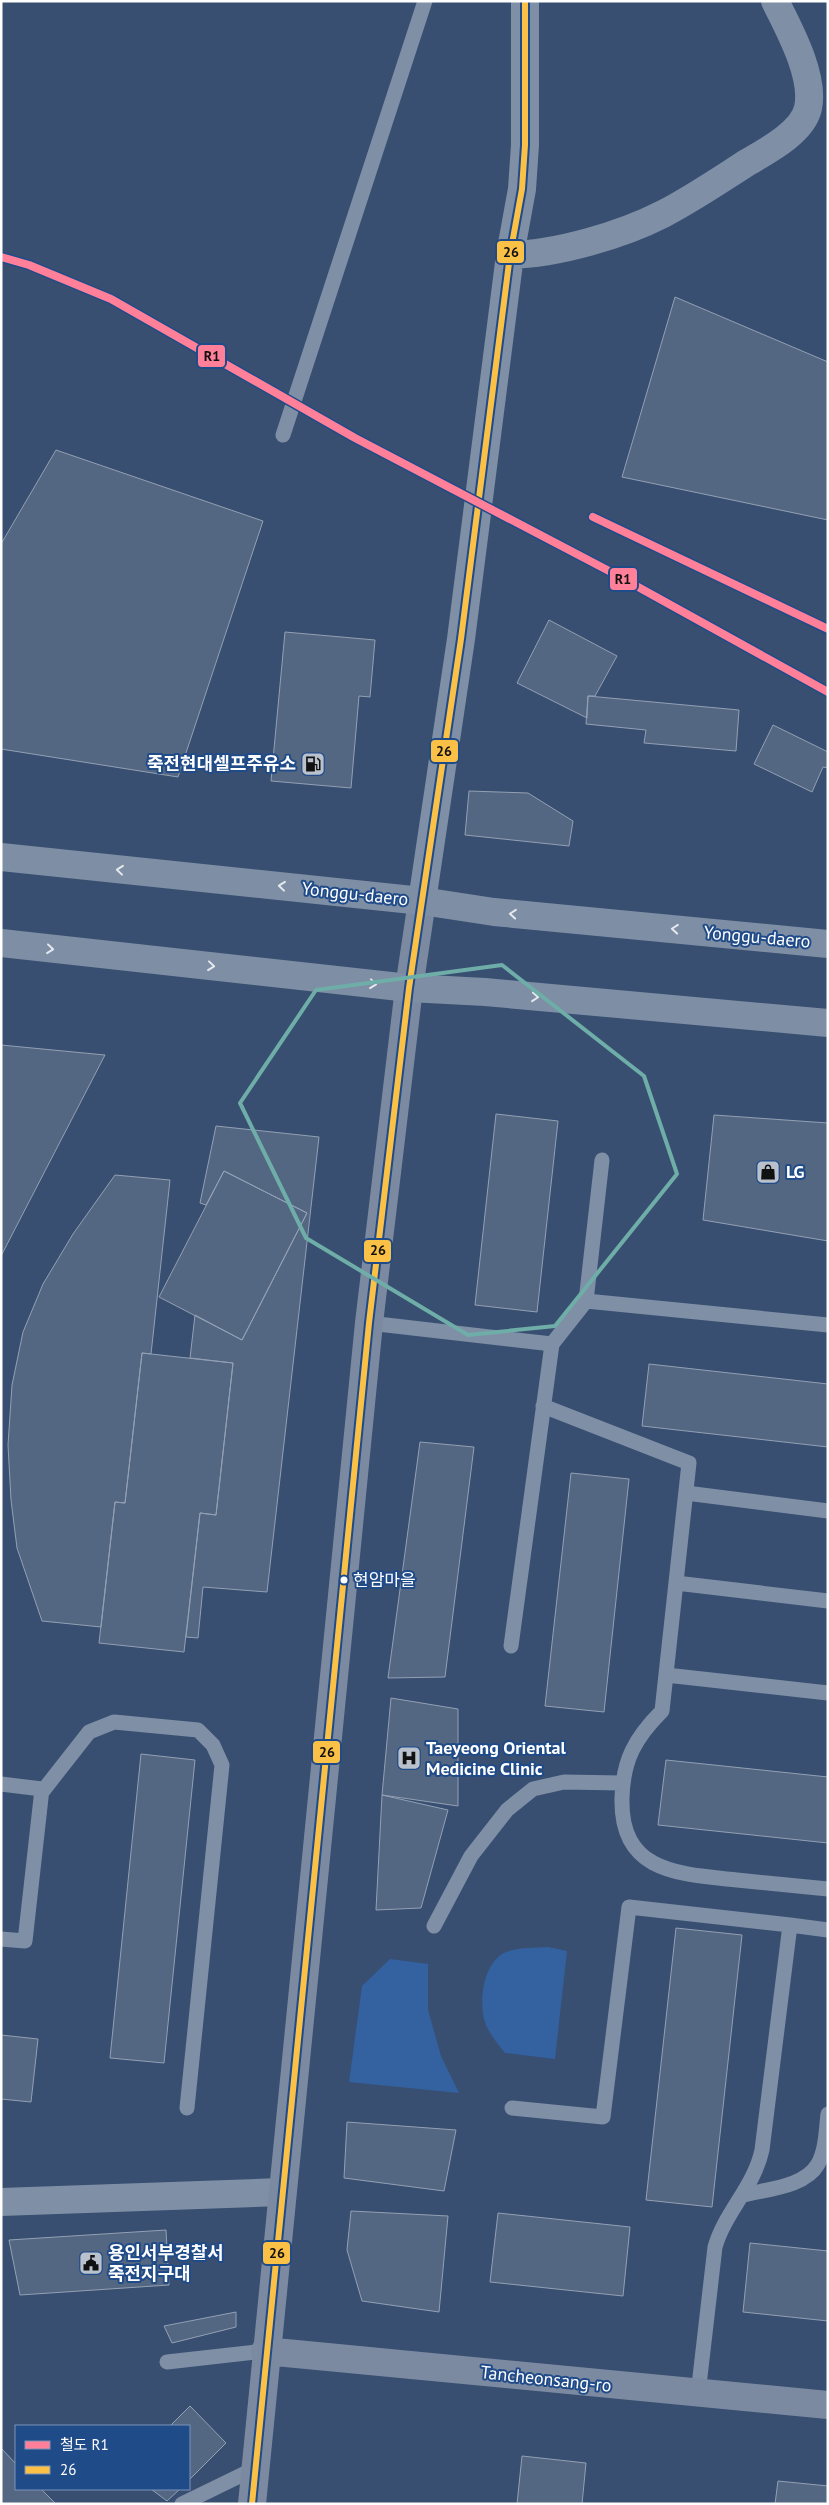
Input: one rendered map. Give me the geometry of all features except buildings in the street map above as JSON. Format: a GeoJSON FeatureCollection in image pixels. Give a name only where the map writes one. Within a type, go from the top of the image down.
{"type":"FeatureCollection","features":[{"type":"Feature","properties":{"kind":"main road","name":"Yonggu-daero"},"geometry":{"type":"LineString","coordinates":[[1,857],[422,901],[494,912],[828,944]]}},
{"type":"Feature","properties":{"kind":"main road"},"geometry":{"type":"LineString","coordinates":[[1,943],[409,988],[485,992],[828,1023]]}},
{"type":"Feature","properties":{"kind":"street"},"geometry":{"type":"LineString","coordinates":[[252,2504],[265,2350],[369,1323],[409,988],[461,639],[510,255],[521,197],[525,145],[525,1]]}},
{"type":"Feature","properties":{"kind":"street"},"geometry":{"type":"LineString","coordinates":[[510,255],[575,244],[614,233],[662,214],[791,135],[808,109],[807,80],[800,54],[775,1]]}},
{"type":"Feature","properties":{"kind":"street"},"geometry":{"type":"LineString","coordinates":[[1,2202],[281,2192]]}},
{"type":"Feature","properties":{"kind":"street","name":"Tancheonsang-ro"},"geometry":{"type":"LineString","coordinates":[[265,2350],[698,2394],[828,2405]]}},
{"type":"Feature","properties":{"kind":"lane"},"geometry":{"type":"LineString","coordinates":[[283,435],[425,1]]}},
{"type":"Feature","properties":{"kind":"lane"},"geometry":{"type":"LineString","coordinates":[[511,1646],[552,1344],[586,1301],[602,1160]]}},
{"type":"Feature","properties":{"kind":"lane"},"geometry":{"type":"LineString","coordinates":[[586,1301],[828,1325]]}},
{"type":"Feature","properties":{"kind":"lane"},"geometry":{"type":"LineString","coordinates":[[369,1323],[552,1344]]}},
{"type":"Feature","properties":{"kind":"lane"},"geometry":{"type":"LineString","coordinates":[[543,1406],[689,1463],[662,1711],[642,1731],[629,1756],[622,1783],[622,1815],[628,1840],[640,1854],[655,1865],[679,1874],[828,1889]]}},
{"type":"Feature","properties":{"kind":"lane"},"geometry":{"type":"LineString","coordinates":[[686,1493],[828,1511]]}},
{"type":"Feature","properties":{"kind":"lane"},"geometry":{"type":"LineString","coordinates":[[676,1583],[828,1601]]}},
{"type":"Feature","properties":{"kind":"lane"},"geometry":{"type":"LineString","coordinates":[[666,1675],[828,1693]]}},
{"type":"Feature","properties":{"kind":"lane"},"geometry":{"type":"LineString","coordinates":[[1,1939],[24,1942],[42,1792],[89,1732],[114,1722],[198,1730],[213,1745],[222,1766],[186,2108]]}},
{"type":"Feature","properties":{"kind":"lane"},"geometry":{"type":"LineString","coordinates":[[434,1926],[471,1856],[507,1810],[533,1789],[564,1782],[622,1783]]}},
{"type":"Feature","properties":{"kind":"lane"},"geometry":{"type":"LineString","coordinates":[[1,1784],[42,1789],[42,1792]]}},
{"type":"Feature","properties":{"kind":"lane"},"geometry":{"type":"LineString","coordinates":[[512,2108],[603,2117],[629,1907],[828,1930]]}},
{"type":"Feature","properties":{"kind":"lane"},"geometry":{"type":"LineString","coordinates":[[698,2394],[715,2247],[720,2229],[744,2195],[758,2167],[762,2150],[790,1925]]}},
{"type":"Feature","properties":{"kind":"lane"},"geometry":{"type":"LineString","coordinates":[[744,2195],[791,2183],[806,2177],[818,2165],[823,2148],[828,2114]]}},
{"type":"Feature","properties":{"kind":"lane"},"geometry":{"type":"LineString","coordinates":[[166,2362],[265,2350]]}},
{"type":"Feature","properties":{"kind":"lane"},"geometry":{"type":"LineString","coordinates":[[182,2504],[254,2469]]}},
{"type":"Feature","properties":{"kind":"highlighted area"},"geometry":{"type":"Polygon","coordinates":[[[502,965],[644,1076],[677,1174],[555,1326],[468,1335],[306,1238],[240,1103],[316,990],[502,965]]]}},
{"type":"Feature","properties":{"kind":"shaded area"},"geometry":{"type":"Polygon","coordinates":[[[548,1947],[567,1951],[555,2059],[505,2053],[488,2030],[484,2020],[482,1997],[489,1970],[499,1956],[511,1950],[548,1947]]]}},
{"type":"Feature","properties":{"kind":"shaded area"},"geometry":{"type":"Polygon","coordinates":[[[390,1959],[428,1964],[428,2010],[441,2056],[459,2093],[349,2082],[362,1986],[390,1959]]]}},
{"type":"Feature","properties":{"kind":"rail line","name":"R1"},"geometry":{"type":"LineString","coordinates":[[1,257],[29,265],[111,299],[355,438],[611,572],[828,692]]}},
{"type":"Feature","properties":{"kind":"rail line","name":"R1"},"geometry":{"type":"LineString","coordinates":[[593,517],[828,629]]}},
{"type":"Feature","properties":{"kind":"transit line","name":"26"},"geometry":{"type":"LineString","coordinates":[[252,2504],[369,1323],[409,988],[461,639],[510,255],[522,189],[525,145],[525,1]]}},
{"type":"Feature","properties":{"kind":"place","name":"죽전현대셀프주유소"},"geometry":{"type":"Point","coordinates":[313,764]}},
{"type":"Feature","properties":{"kind":"place","name":"LG"},"geometry":{"type":"Point","coordinates":[768,1172]}},
{"type":"Feature","properties":{"kind":"place","name":"현암마을"},"geometry":{"type":"Point","coordinates":[344,1580]}},
{"type":"Feature","properties":{"kind":"place","name":"Taeyeong Oriental Medicine Clinic"},"geometry":{"type":"Point","coordinates":[409,1758]}},
{"type":"Feature","properties":{"kind":"place","name":"용인서부경찰서 죽전지구대"},"geometry":{"type":"Point","coordinates":[91,2263]}}]}
